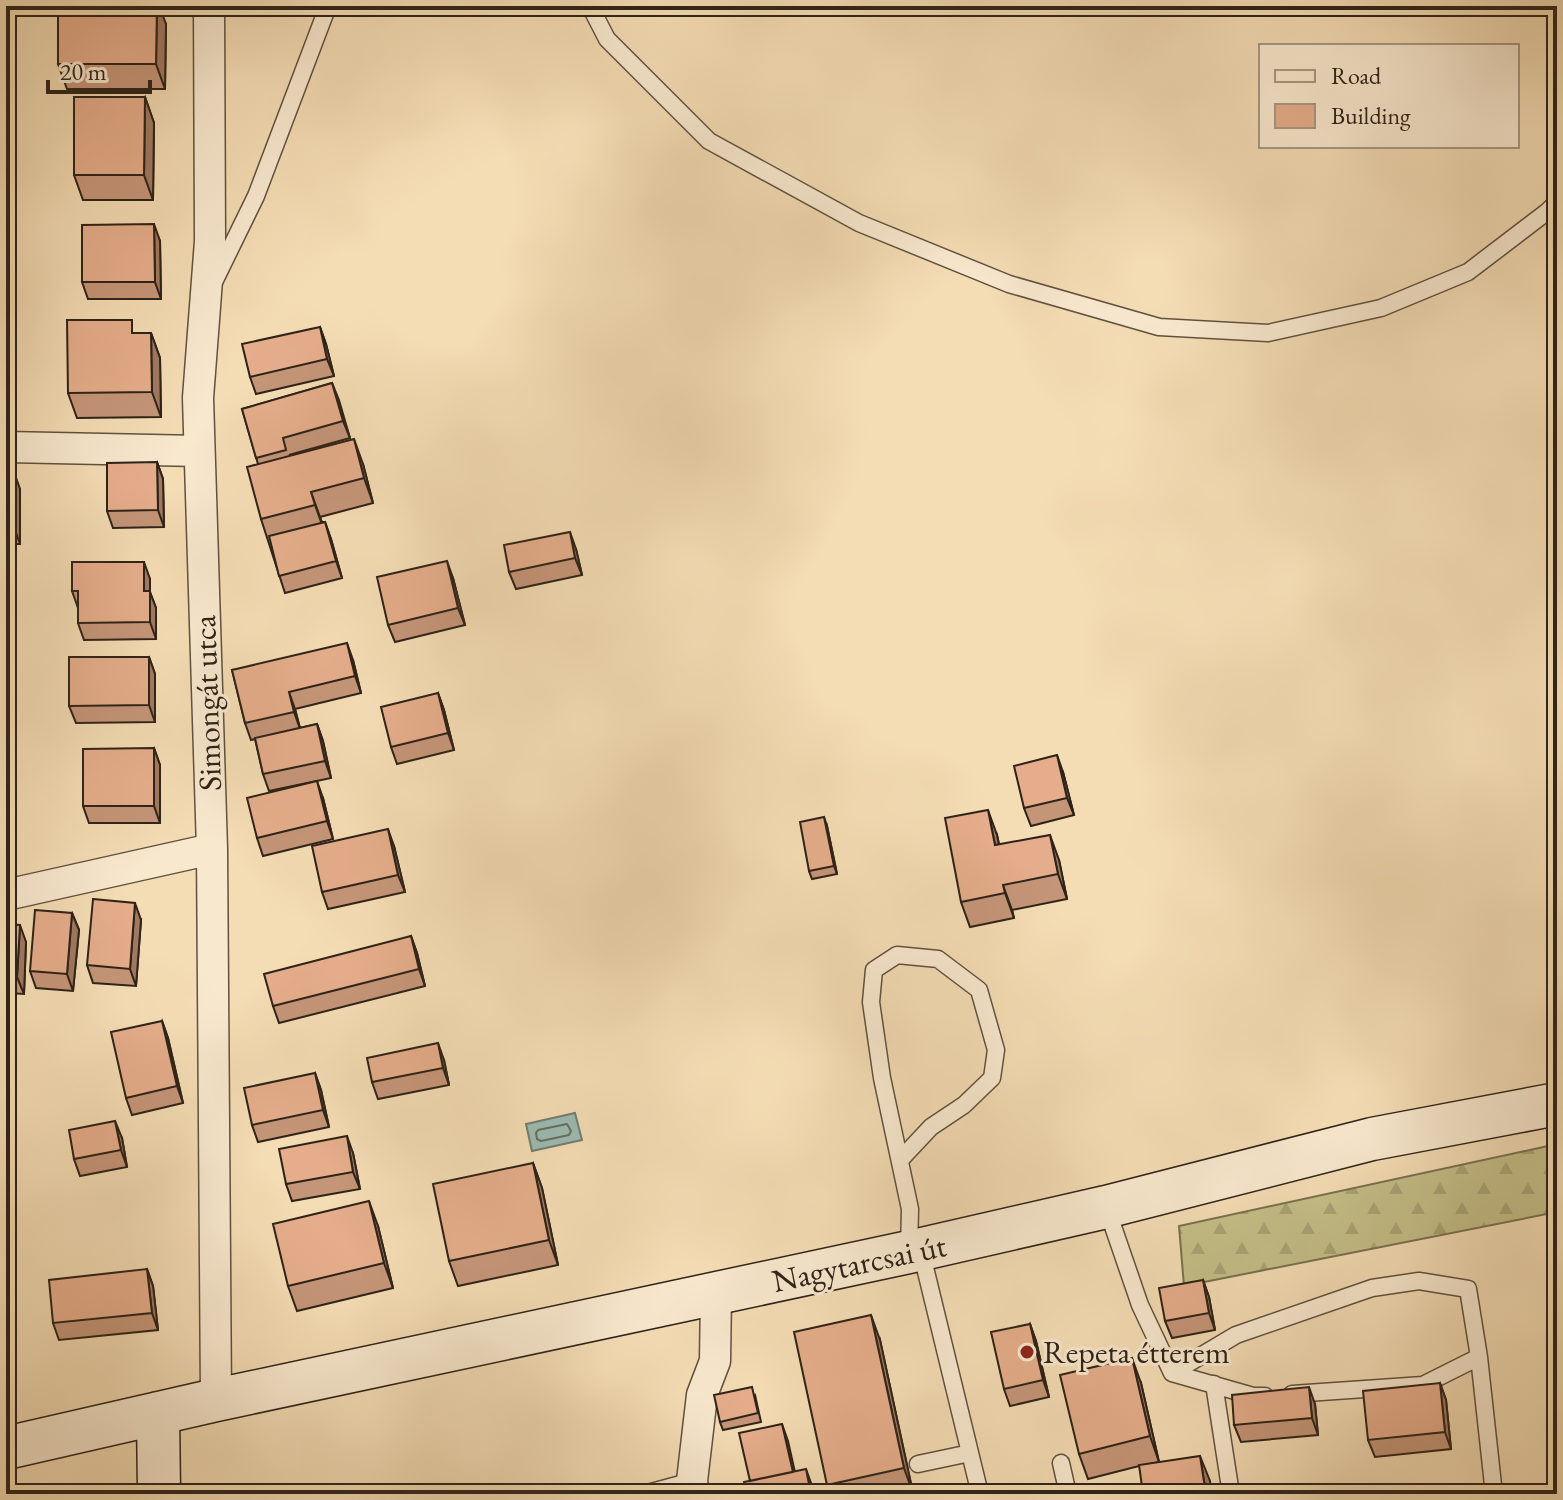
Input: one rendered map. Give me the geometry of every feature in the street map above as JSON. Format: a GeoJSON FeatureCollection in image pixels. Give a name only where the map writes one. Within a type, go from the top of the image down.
{"type":"FeatureCollection","features":[{"type":"Feature","properties":{"kind":"main road","name":"Nagytarcsai út"},"geometry":{"type":"LineString","coordinates":[[6,1448],[216,1400],[915,1251],[1106,1207],[1372,1139],[1557,1104]]}},
{"type":"Feature","properties":{"kind":"main road"},"geometry":{"type":"LineString","coordinates":[[158,1413],[159,1494]]}},
{"type":"Feature","properties":{"kind":"street","name":"Simongát utca"},"geometry":{"type":"LineString","coordinates":[[209,6],[210,241],[198,398],[212,849],[216,1400]]}},
{"type":"Feature","properties":{"kind":"street"},"geometry":{"type":"LineString","coordinates":[[6,447],[199,451]]}},
{"type":"Feature","properties":{"kind":"street"},"geometry":{"type":"LineString","coordinates":[[6,895],[212,849]]}},
{"type":"Feature","properties":{"kind":"street"},"geometry":{"type":"LineString","coordinates":[[693,1488],[702,1395],[715,1361],[716,1293]]}},
{"type":"Feature","properties":{"kind":"lane"},"geometry":{"type":"LineString","coordinates":[[207,296],[256,196],[328,6]]}},
{"type":"Feature","properties":{"kind":"lane"},"geometry":{"type":"LineString","coordinates":[[590,6],[607,39],[709,141],[859,223],[1009,284],[1159,327],[1268,333],[1381,308],[1468,272],[1557,202]]}},
{"type":"Feature","properties":{"kind":"lane"},"geometry":{"type":"LineString","coordinates":[[901,1159],[931,1127],[964,1105],[992,1078],[996,1050],[979,990],[938,959],[897,955],[874,970],[871,1002],[882,1078],[901,1159],[915,1251],[980,1494]]}},
{"type":"Feature","properties":{"kind":"lane"},"geometry":{"type":"LineString","coordinates":[[1106,1207],[1140,1305],[1172,1373]]}},
{"type":"Feature","properties":{"kind":"lane"},"geometry":{"type":"LineString","coordinates":[[1172,1373],[1236,1335],[1372,1288],[1419,1281],[1468,1289],[1494,1494]]}},
{"type":"Feature","properties":{"kind":"lane"},"geometry":{"type":"LineString","coordinates":[[1172,1373],[1253,1396],[1423,1385],[1479,1357]]}},
{"type":"Feature","properties":{"kind":"lane"},"geometry":{"type":"LineString","coordinates":[[1214,1384],[1231,1494]]}},
{"type":"Feature","properties":{"kind":"lane"},"geometry":{"type":"LineString","coordinates":[[918,1464],[970,1453]]}},
{"type":"Feature","properties":{"kind":"lane"},"geometry":{"type":"LineString","coordinates":[[1061,1463],[1068,1494]]}},
{"type":"Feature","properties":{"kind":"lane"},"geometry":{"type":"LineString","coordinates":[[644,1494],[693,1488]]}},
{"type":"Feature","properties":{"kind":"green space"},"geometry":{"type":"Polygon","coordinates":[[[1557,1144],[1557,1212],[1184,1286],[1179,1226],[1557,1144]]]}},
{"type":"Feature","properties":{"kind":"water"},"geometry":{"type":"Polygon","coordinates":[[[575,1113],[582,1140],[532,1151],[526,1124],[575,1113]]]}},
{"type":"Feature","properties":{"kind":"building"},"geometry":{"type":"Polygon","coordinates":[[[58,6],[157,6],[156,64],[58,64],[58,6]]]}},
{"type":"Feature","properties":{"kind":"building"},"geometry":{"type":"Polygon","coordinates":[[[74,97],[145,97],[144,175],[74,175],[74,97]]]}},
{"type":"Feature","properties":{"kind":"building"},"geometry":{"type":"Polygon","coordinates":[[[154,224],[155,282],[82,282],[82,225],[154,224]]]}},
{"type":"Feature","properties":{"kind":"building"},"geometry":{"type":"Polygon","coordinates":[[[67,320],[132,320],[132,333],[151,333],[152,392],[68,393],[67,320]]]}},
{"type":"Feature","properties":{"kind":"building"},"geometry":{"type":"Polygon","coordinates":[[[320,327],[327,359],[250,377],[242,344],[320,327]]]}},
{"type":"Feature","properties":{"kind":"building"},"geometry":{"type":"Polygon","coordinates":[[[332,383],[343,421],[283,438],[286,450],[256,458],[242,409],[332,383]]]}},
{"type":"Feature","properties":{"kind":"building"},"geometry":{"type":"Polygon","coordinates":[[[354,439],[364,478],[311,492],[315,505],[261,519],[247,467],[354,439]]]}},
{"type":"Feature","properties":{"kind":"building"},"geometry":{"type":"Polygon","coordinates":[[[157,462],[158,510],[107,511],[107,463],[157,462]]]}},
{"type":"Feature","properties":{"kind":"building"},"geometry":{"type":"Polygon","coordinates":[[[6,472],[14,472],[14,527],[6,527],[6,472]]]}},
{"type":"Feature","properties":{"kind":"building"},"geometry":{"type":"Polygon","coordinates":[[[325,522],[336,561],[279,576],[269,536],[325,522]]]}},
{"type":"Feature","properties":{"kind":"building"},"geometry":{"type":"Polygon","coordinates":[[[570,532],[575,558],[509,572],[504,545],[570,532]]]}},
{"type":"Feature","properties":{"kind":"building"},"geometry":{"type":"Polygon","coordinates":[[[447,561],[458,608],[388,625],[377,577],[447,561]]]}},
{"type":"Feature","properties":{"kind":"building"},"geometry":{"type":"Polygon","coordinates":[[[72,562],[144,562],[144,591],[150,591],[150,622],[78,623],[78,591],[72,591],[72,562]]]}},
{"type":"Feature","properties":{"kind":"building"},"geometry":{"type":"Polygon","coordinates":[[[347,643],[355,676],[289,692],[294,712],[245,723],[232,670],[347,643]]]}},
{"type":"Feature","properties":{"kind":"building"},"geometry":{"type":"Polygon","coordinates":[[[69,657],[149,657],[149,705],[69,706],[69,657]]]}},
{"type":"Feature","properties":{"kind":"building"},"geometry":{"type":"Polygon","coordinates":[[[438,693],[448,733],[391,747],[381,707],[438,693]]]}},
{"type":"Feature","properties":{"kind":"building"},"geometry":{"type":"Polygon","coordinates":[[[317,724],[325,761],[263,774],[255,738],[317,724]]]}},
{"type":"Feature","properties":{"kind":"building"},"geometry":{"type":"Polygon","coordinates":[[[154,748],[154,806],[83,806],[83,749],[154,748]]]}},
{"type":"Feature","properties":{"kind":"building"},"geometry":{"type":"Polygon","coordinates":[[[1057,755],[1067,798],[1024,808],[1014,766],[1057,755]]]}},
{"type":"Feature","properties":{"kind":"building"},"geometry":{"type":"Polygon","coordinates":[[[317,781],[327,821],[257,838],[247,798],[317,781]]]}},
{"type":"Feature","properties":{"kind":"building"},"geometry":{"type":"Polygon","coordinates":[[[988,810],[995,845],[1050,835],[1058,874],[1003,885],[1005,893],[961,902],[945,818],[988,810]]]}},
{"type":"Feature","properties":{"kind":"building"},"geometry":{"type":"Polygon","coordinates":[[[824,817],[834,866],[809,871],[800,822],[824,817]]]}},
{"type":"Feature","properties":{"kind":"building"},"geometry":{"type":"Polygon","coordinates":[[[388,829],[398,875],[322,892],[312,846],[388,829]]]}},
{"type":"Feature","properties":{"kind":"building"},"geometry":{"type":"Polygon","coordinates":[[[93,899],[135,903],[130,969],[87,965],[93,899]]]}},
{"type":"Feature","properties":{"kind":"building"},"geometry":{"type":"Polygon","coordinates":[[[35,910],[72,913],[67,974],[30,971],[35,910]]]}},
{"type":"Feature","properties":{"kind":"building"},"geometry":{"type":"Polygon","coordinates":[[[6,924],[20,925],[17,977],[6,976],[6,924]]]}},
{"type":"Feature","properties":{"kind":"building"},"geometry":{"type":"Polygon","coordinates":[[[411,936],[419,969],[273,1006],[264,974],[411,936]]]}},
{"type":"Feature","properties":{"kind":"building"},"geometry":{"type":"Polygon","coordinates":[[[162,1021],[177,1086],[126,1098],[111,1032],[162,1021]]]}},
{"type":"Feature","properties":{"kind":"building"},"geometry":{"type":"Polygon","coordinates":[[[438,1043],[443,1068],[372,1082],[367,1058],[438,1043]]]}},
{"type":"Feature","properties":{"kind":"building"},"geometry":{"type":"Polygon","coordinates":[[[315,1073],[323,1110],[252,1125],[244,1088],[315,1073]]]}},
{"type":"Feature","properties":{"kind":"building"},"geometry":{"type":"Polygon","coordinates":[[[115,1121],[121,1150],[74,1159],[69,1130],[115,1121]]]}},
{"type":"Feature","properties":{"kind":"building"},"geometry":{"type":"Polygon","coordinates":[[[347,1136],[353,1172],[286,1184],[279,1149],[347,1136]]]}},
{"type":"Feature","properties":{"kind":"building"},"geometry":{"type":"Polygon","coordinates":[[[533,1163],[549,1240],[449,1261],[433,1184],[533,1163]]]}},
{"type":"Feature","properties":{"kind":"building"},"geometry":{"type":"Polygon","coordinates":[[[369,1201],[384,1263],[288,1286],[273,1224],[369,1201]]]}},
{"type":"Feature","properties":{"kind":"building"},"geometry":{"type":"Polygon","coordinates":[[[147,1269],[152,1313],[53,1323],[49,1280],[147,1269]]]}},
{"type":"Feature","properties":{"kind":"building"},"geometry":{"type":"Polygon","coordinates":[[[1203,1280],[1209,1313],[1165,1321],[1159,1288],[1203,1280]]]}},
{"type":"Feature","properties":{"kind":"building"},"geometry":{"type":"Polygon","coordinates":[[[871,1315],[904,1468],[827,1485],[794,1332],[871,1315]]]}},
{"type":"Feature","properties":{"kind":"building"},"geometry":{"type":"Polygon","coordinates":[[[1030,1324],[1043,1380],[1004,1389],[991,1332],[1030,1324]]]}},
{"type":"Feature","properties":{"kind":"building"},"geometry":{"type":"Polygon","coordinates":[[[1132,1358],[1150,1436],[1079,1454],[1060,1375],[1132,1358]]]}},
{"type":"Feature","properties":{"kind":"building"},"geometry":{"type":"Polygon","coordinates":[[[1440,1383],[1445,1432],[1368,1440],[1363,1391],[1440,1383]]]}},
{"type":"Feature","properties":{"kind":"building"},"geometry":{"type":"Polygon","coordinates":[[[752,1387],[758,1413],[720,1422],[714,1395],[752,1387]]]}},
{"type":"Feature","properties":{"kind":"building"},"geometry":{"type":"Polygon","coordinates":[[[1309,1387],[1312,1418],[1234,1425],[1232,1395],[1309,1387]]]}},
{"type":"Feature","properties":{"kind":"building"},"geometry":{"type":"Polygon","coordinates":[[[782,1424],[793,1472],[750,1481],[739,1433],[782,1424]]]}},
{"type":"Feature","properties":{"kind":"building"},"geometry":{"type":"Polygon","coordinates":[[[1200,1456],[1206,1494],[1143,1494],[1139,1465],[1200,1456]]]}},
{"type":"Feature","properties":{"kind":"building"},"geometry":{"type":"Polygon","coordinates":[[[806,1469],[811,1494],[747,1494],[744,1482],[806,1469]]]}},
{"type":"Feature","properties":{"kind":"place","name":"Repeta étterem"},"geometry":{"type":"Point","coordinates":[1027,1352]}}]}
